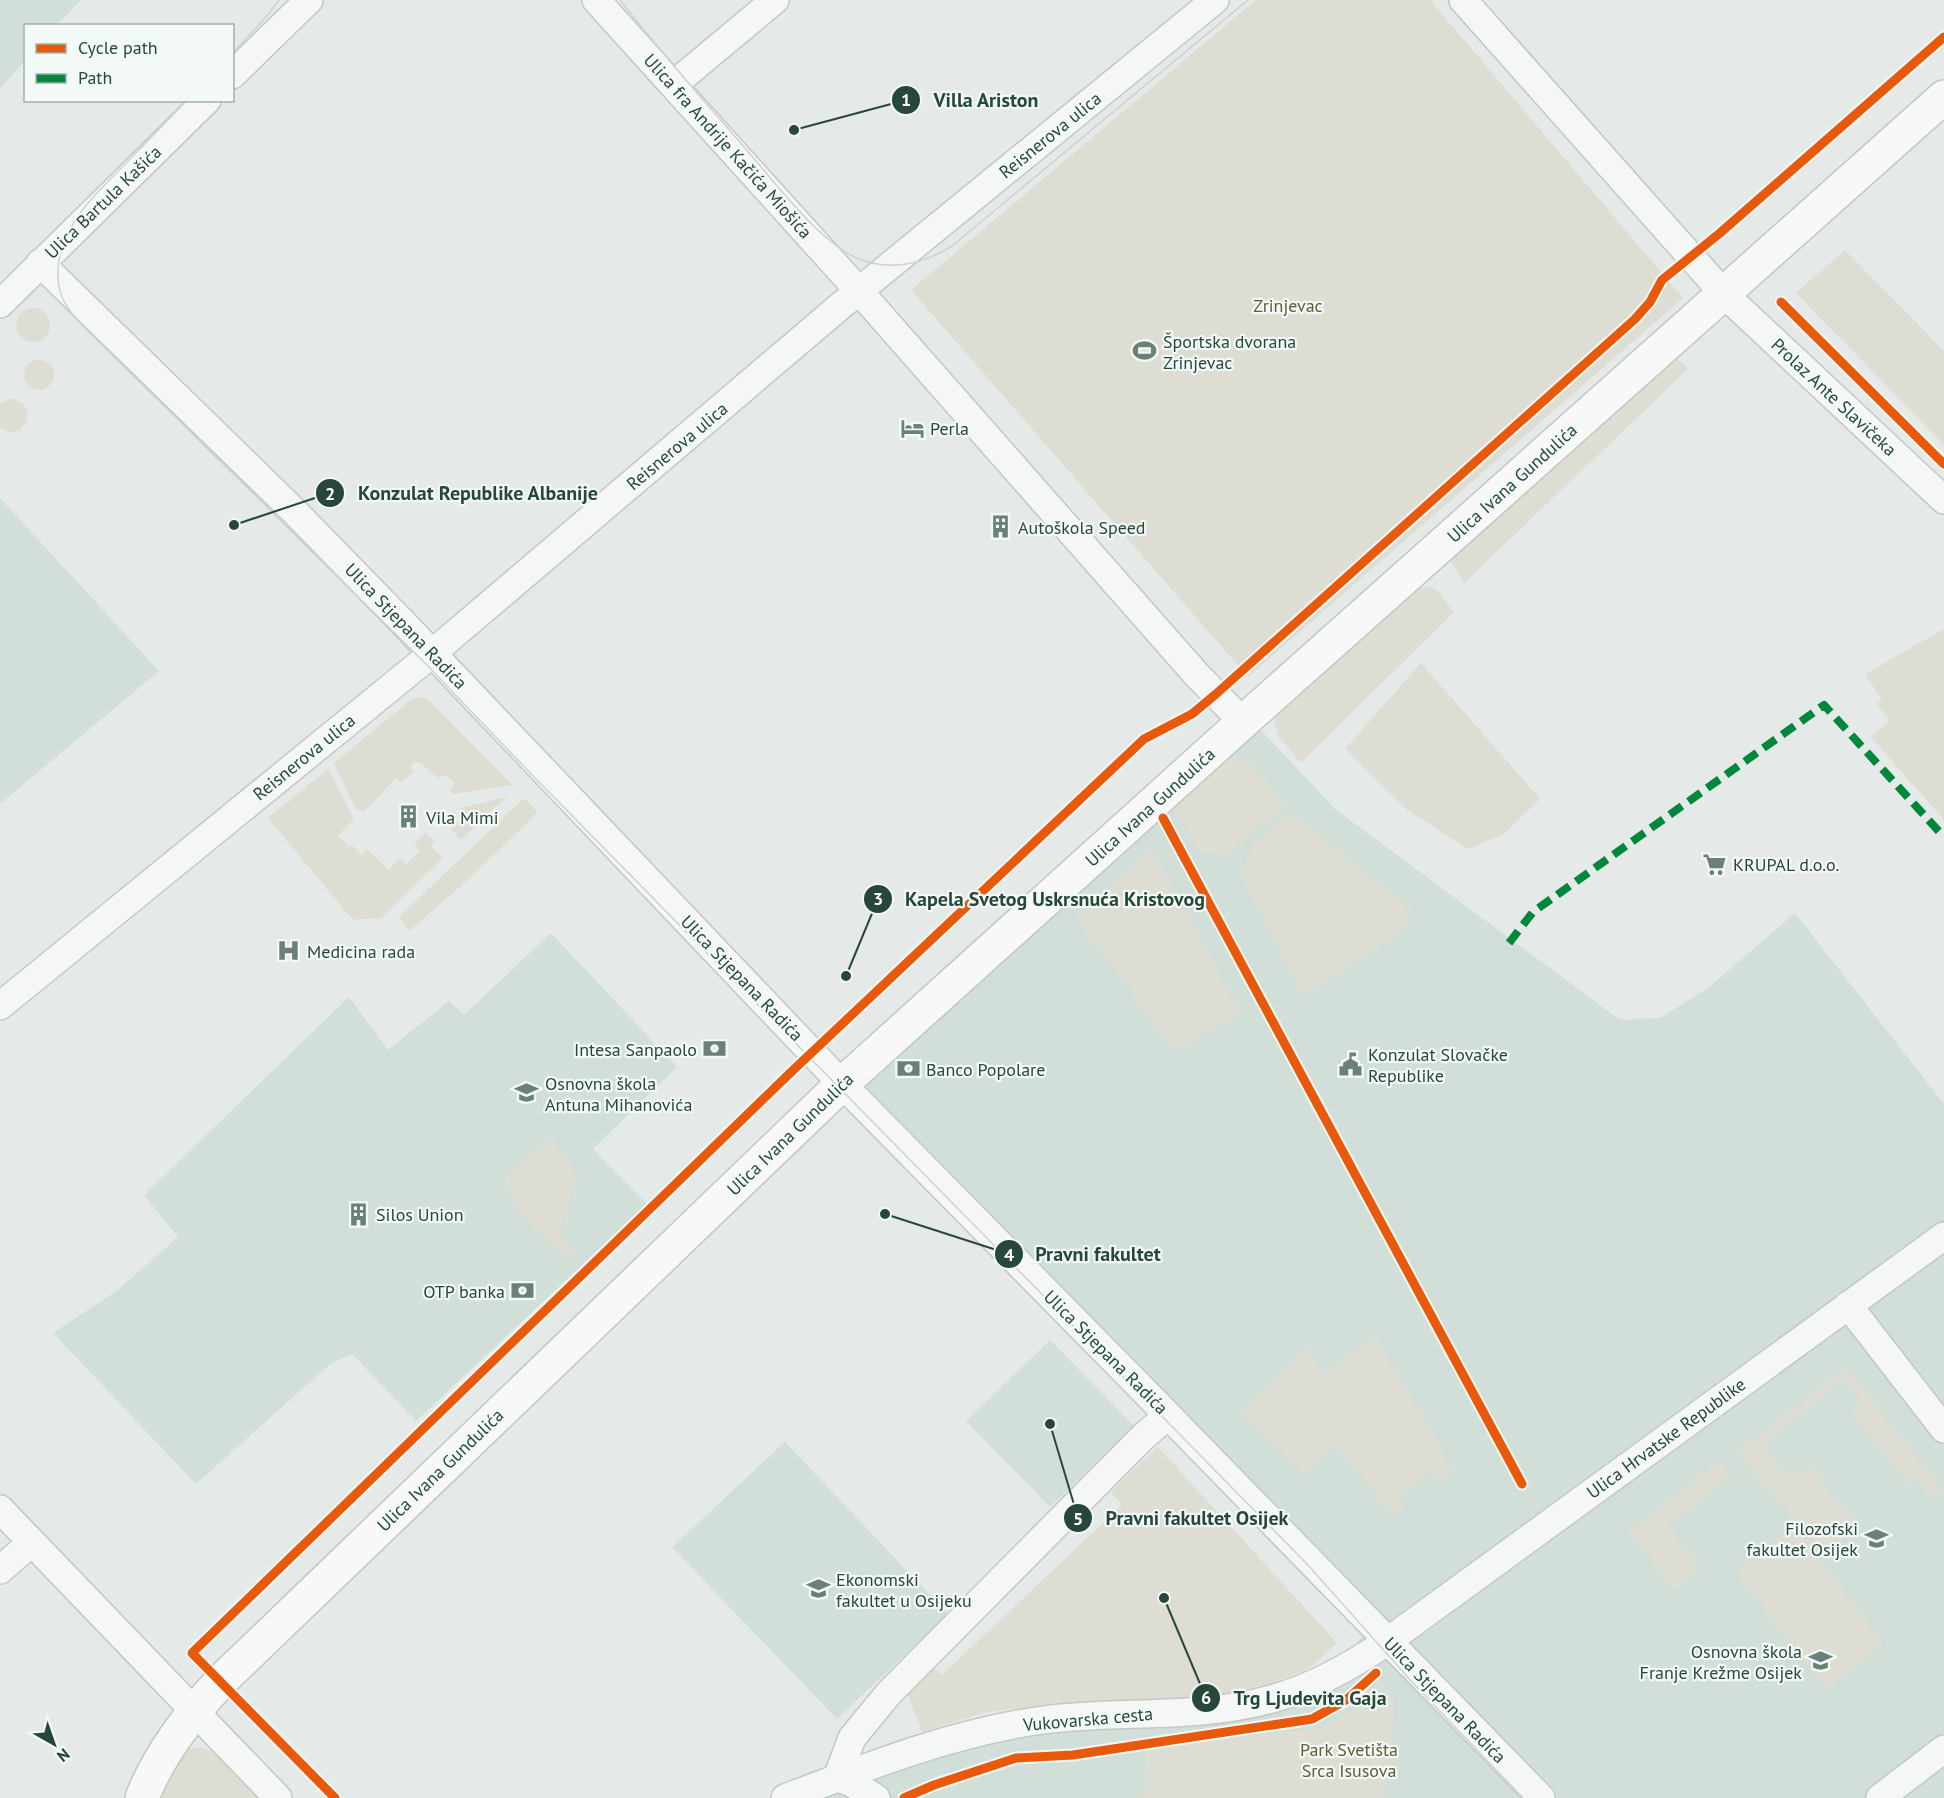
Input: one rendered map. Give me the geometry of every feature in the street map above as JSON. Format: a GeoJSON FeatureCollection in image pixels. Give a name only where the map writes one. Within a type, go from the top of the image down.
{"type":"FeatureCollection","features":[{"type":"Feature","properties":{"kind":"main road","name":"Ulica Ivana Gundulića"},"geometry":{"type":"LineString","coordinates":[[142,1798],[159,1761],[194,1712],[221,1681],[842,1084],[1243,722],[1944,98]]}},
{"type":"Feature","properties":{"kind":"street"},"geometry":{"type":"LineString","coordinates":[[234,73],[309,0]]}},
{"type":"Feature","properties":{"kind":"street","name":"Ulica fra Andrije Kačića Miošića"},"geometry":{"type":"LineString","coordinates":[[596,0],[859,291]]}},
{"type":"Feature","properties":{"kind":"street"},"geometry":{"type":"LineString","coordinates":[[673,86],[775,0]]}},
{"type":"Feature","properties":{"kind":"street","name":"Reisnerova ulica"},"geometry":{"type":"LineString","coordinates":[[0,1006],[433,653],[859,291],[1215,0]]}},
{"type":"Feature","properties":{"kind":"street"},"geometry":{"type":"LineString","coordinates":[[1462,0],[1724,294]]}},
{"type":"Feature","properties":{"kind":"street","name":"Ulica Bartula Kašića"},"geometry":{"type":"LineString","coordinates":[[0,304],[205,102]]}},
{"type":"Feature","properties":{"kind":"street","name":"Ulica Stjepana Radića"},"geometry":{"type":"LineString","coordinates":[[40,263],[295,512],[433,653],[842,1084],[1168,1414],[1541,1798]]}},
{"type":"Feature","properties":{"kind":"street"},"geometry":{"type":"LineString","coordinates":[[859,291],[1196,674],[1243,722]]}},
{"type":"Feature","properties":{"kind":"street","name":"Prolaz Ante Slavičeka"},"geometry":{"type":"LineString","coordinates":[[1724,294],[1944,500]]}},
{"type":"Feature","properties":{"kind":"street","name":"Ulica Hrvatske Republike"},"geometry":{"type":"LineString","coordinates":[[1388,1641],[1944,1236]]}},
{"type":"Feature","properties":{"kind":"street"},"geometry":{"type":"LineString","coordinates":[[1848,1305],[1944,1429]]}},
{"type":"Feature","properties":{"kind":"street"},"geometry":{"type":"LineString","coordinates":[[876,1798],[850,1782],[837,1778],[852,1738],[888,1693],[1168,1414]]}},
{"type":"Feature","properties":{"kind":"street"},"geometry":{"type":"LineString","coordinates":[[0,1509],[278,1798]]}},
{"type":"Feature","properties":{"kind":"street"},"geometry":{"type":"LineString","coordinates":[[0,1570],[32,1542]]}},
{"type":"Feature","properties":{"kind":"street","name":"Vukovarska cesta"},"geometry":{"type":"LineString","coordinates":[[784,1798],[920,1749],[991,1729],[1076,1716],[1215,1709],[1274,1698],[1308,1687],[1337,1673],[1388,1641]]}},
{"type":"Feature","properties":{"kind":"street"},"geometry":{"type":"LineString","coordinates":[[1880,1798],[1944,1749]]}},
{"type":"Feature","properties":{"kind":"shaded area"},"geometry":{"type":"Polygon","coordinates":[[[0,0],[81,0],[58,24],[24,24],[24,62],[0,88],[0,0]]]}},
{"type":"Feature","properties":{"kind":"shaded area"},"geometry":{"type":"Polygon","coordinates":[[[0,498],[159,671],[0,804],[0,498]]]}},
{"type":"Feature","properties":{"kind":"shaded area"},"geometry":{"type":"Polygon","coordinates":[[[1244,712],[1335,809],[1620,1020],[1660,1018],[1708,988],[1795,913],[1944,1104],[1944,1798],[815,1798],[937,1754],[1282,1690],[1345,1656],[1380,1617],[844,1070],[1244,712]]]}},
{"type":"Feature","properties":{"kind":"shaded area"},"geometry":{"type":"Polygon","coordinates":[[[551,933],[677,1067],[593,1149],[647,1204],[416,1421],[352,1354],[329,1365],[196,1484],[53,1333],[118,1290],[178,1237],[144,1195],[349,997],[388,1050],[449,1001],[464,1015],[551,933]]]}},
{"type":"Feature","properties":{"kind":"shaded area"},"geometry":{"type":"Polygon","coordinates":[[[1050,1340],[1134,1426],[1050,1507],[966,1421],[1050,1340]]]}},
{"type":"Feature","properties":{"kind":"shaded area","name":"Ekonomski fakultet u Osijeku"},"geometry":{"type":"Polygon","coordinates":[[[785,1442],[948,1614],[837,1719],[672,1547],[785,1442]]]}},
{"type":"Feature","properties":{"kind":"green space","name":"Zrinjevac"},"geometry":{"type":"Polygon","coordinates":[[[1256,0],[1430,0],[1683,298],[1248,677],[911,290],[1256,0]]]}},
{"type":"Feature","properties":{"kind":"green space"},"geometry":{"type":"Polygon","coordinates":[[[1845,250],[1944,351],[1944,445],[1796,293],[1845,250]]]}},
{"type":"Feature","properties":{"kind":"green space"},"geometry":{"type":"Polygon","coordinates":[[[33,308],[45,313],[50,325],[45,337],[33,342],[21,337],[16,325],[21,313],[33,308]]]}},
{"type":"Feature","properties":{"kind":"green space"},"geometry":{"type":"Polygon","coordinates":[[[1671,352],[1688,369],[1464,583],[1449,555],[1671,352]]]}},
{"type":"Feature","properties":{"kind":"green space"},"geometry":{"type":"Polygon","coordinates":[[[39,360],[50,364],[54,375],[50,386],[39,390],[28,386],[24,375],[28,364],[39,360]]]}},
{"type":"Feature","properties":{"kind":"green space"},"geometry":{"type":"Polygon","coordinates":[[[8,399],[18,401],[25,406],[27,413],[23,427],[17,431],[9,432],[0,427],[0,404],[8,399]]]}},
{"type":"Feature","properties":{"kind":"green space"},"geometry":{"type":"Polygon","coordinates":[[[1430,586],[1439,592],[1454,612],[1301,763],[1279,737],[1274,720],[1281,709],[1419,589],[1430,586]]]}},
{"type":"Feature","properties":{"kind":"green space"},"geometry":{"type":"Polygon","coordinates":[[[1944,629],[1944,820],[1871,737],[1890,721],[1876,703],[1882,699],[1865,674],[1944,629]]]}},
{"type":"Feature","properties":{"kind":"green space"},"geometry":{"type":"Polygon","coordinates":[[[1421,663],[1540,799],[1504,834],[1468,849],[1407,810],[1345,749],[1421,663]]]}},
{"type":"Feature","properties":{"kind":"green space"},"geometry":{"type":"Polygon","coordinates":[[[421,697],[428,699],[512,785],[453,794],[449,790],[455,784],[445,774],[439,779],[420,762],[415,762],[411,766],[413,772],[402,782],[396,778],[364,812],[356,810],[334,763],[412,699],[421,697]]]}},
{"type":"Feature","properties":{"kind":"green space"},"geometry":{"type":"Polygon","coordinates":[[[1226,755],[1251,764],[1285,803],[1228,855],[1197,851],[1172,804],[1226,755]]]}},
{"type":"Feature","properties":{"kind":"green space"},"geometry":{"type":"Polygon","coordinates":[[[328,769],[354,819],[338,835],[349,847],[352,845],[361,855],[367,849],[389,870],[400,858],[406,864],[420,851],[414,845],[426,832],[435,841],[431,846],[443,858],[381,918],[353,920],[268,818],[328,769]]]}},
{"type":"Feature","properties":{"kind":"green space"},"geometry":{"type":"Polygon","coordinates":[[[506,797],[461,840],[451,829],[465,815],[460,810],[465,807],[506,797]]]}},
{"type":"Feature","properties":{"kind":"green space"},"geometry":{"type":"Polygon","coordinates":[[[524,798],[538,812],[470,878],[409,931],[399,917],[524,798]]]}},
{"type":"Feature","properties":{"kind":"green space"},"geometry":{"type":"Polygon","coordinates":[[[1294,815],[1411,910],[1400,932],[1304,995],[1241,873],[1250,850],[1270,828],[1294,815]]]}},
{"type":"Feature","properties":{"kind":"green space"},"geometry":{"type":"Polygon","coordinates":[[[1151,849],[1240,1012],[1174,1052],[1116,969],[1076,919],[1151,849]]]}},
{"type":"Feature","properties":{"kind":"green space"},"geometry":{"type":"Polygon","coordinates":[[[551,1137],[577,1176],[559,1231],[575,1255],[568,1262],[517,1209],[505,1180],[551,1137]]]}},
{"type":"Feature","properties":{"kind":"green space"},"geometry":{"type":"Polygon","coordinates":[[[1376,1338],[1453,1470],[1439,1482],[1430,1472],[1398,1497],[1404,1508],[1395,1516],[1335,1446],[1303,1475],[1241,1412],[1308,1347],[1324,1372],[1376,1338]]]}},
{"type":"Feature","properties":{"kind":"green space"},"geometry":{"type":"Polygon","coordinates":[[[1846,1367],[1943,1490],[1933,1499],[1917,1479],[1909,1485],[1852,1413],[1863,1404],[1843,1380],[1761,1445],[1784,1475],[1792,1469],[1797,1475],[1810,1465],[1854,1520],[1848,1526],[1852,1531],[1824,1555],[1738,1453],[1846,1367]]]}},
{"type":"Feature","properties":{"kind":"green space"},"geometry":{"type":"Polygon","coordinates":[[[1158,1447],[1337,1643],[1311,1667],[1276,1682],[1225,1694],[1164,1702],[1048,1705],[986,1712],[922,1732],[906,1691],[931,1666],[942,1675],[1122,1505],[1111,1492],[1158,1447]]]}},
{"type":"Feature","properties":{"kind":"green space"},"geometry":{"type":"Polygon","coordinates":[[[1721,1461],[1733,1474],[1669,1526],[1700,1569],[1674,1589],[1629,1531],[1721,1461]]]}},
{"type":"Feature","properties":{"kind":"green space"},"geometry":{"type":"Polygon","coordinates":[[[1793,1526],[1884,1644],[1826,1689],[1735,1570],[1793,1526]]]}},
{"type":"Feature","properties":{"kind":"green space","name":"Park Svetišta Srca Isusova"},"geometry":{"type":"Polygon","coordinates":[[[1388,1694],[1394,1698],[1391,1771],[1379,1798],[1137,1798],[1149,1786],[1145,1749],[1324,1728],[1388,1694]]]}},
{"type":"Feature","properties":{"kind":"green space"},"geometry":{"type":"Polygon","coordinates":[[[199,1747],[226,1761],[262,1798],[152,1798],[180,1750],[199,1747]]]}},
{"type":"Feature","properties":{"kind":"tram line"},"geometry":{"type":"LineString","coordinates":[[234,52],[279,0]]}},
{"type":"Feature","properties":{"kind":"tram line"},"geometry":{"type":"LineString","coordinates":[[620,0],[684,78],[814,226],[843,250],[857,258],[882,265],[918,261],[952,246],[1248,0]]}},
{"type":"Feature","properties":{"kind":"tram line"},"geometry":{"type":"LineString","coordinates":[[185,102],[102,187],[68,232],[61,249],[58,267],[61,294],[71,312],[423,661],[535,778],[1307,1564],[1412,1682],[1523,1798]]}},
{"type":"Feature","properties":{"kind":"marked path"},"geometry":{"type":"LineString","coordinates":[[1509,943],[1533,912],[1824,705],[1944,837]]}},
{"type":"Feature","properties":{"kind":"cycle path"},"geometry":{"type":"LineString","coordinates":[[335,1798],[192,1653],[789,1074],[1144,739],[1192,714],[1216,694],[1635,319],[1650,302],[1662,280],[1720,233],[1944,37]]}},
{"type":"Feature","properties":{"kind":"cycle path"},"geometry":{"type":"LineString","coordinates":[[1781,302],[1944,464]]}},
{"type":"Feature","properties":{"kind":"cycle path"},"geometry":{"type":"LineString","coordinates":[[1163,818],[1522,1484]]}},
{"type":"Feature","properties":{"kind":"cycle path"},"geometry":{"type":"LineString","coordinates":[[904,1798],[934,1785],[1016,1758],[1073,1755],[1312,1719],[1346,1700],[1376,1673]]}},
{"type":"Feature","properties":{"kind":"place","name":"Villa Ariston"},"geometry":{"type":"Point","coordinates":[794,130]}},
{"type":"Feature","properties":{"kind":"place","name":"Športska dvorana Zrinjevac"},"geometry":{"type":"Point","coordinates":[1145,351]}},
{"type":"Feature","properties":{"kind":"place","name":"Perla"},"geometry":{"type":"Point","coordinates":[912,428]}},
{"type":"Feature","properties":{"kind":"place","name":"Konzulat Republike Albanije"},"geometry":{"type":"Point","coordinates":[234,525]}},
{"type":"Feature","properties":{"kind":"place","name":"Autoškola Speed"},"geometry":{"type":"Point","coordinates":[1000,527]}},
{"type":"Feature","properties":{"kind":"place","name":"Vila Mimi"},"geometry":{"type":"Point","coordinates":[408,817]}},
{"type":"Feature","properties":{"kind":"place","name":"KRUPAL d.o.o."},"geometry":{"type":"Point","coordinates":[1715,864]}},
{"type":"Feature","properties":{"kind":"place","name":"Medicina rada"},"geometry":{"type":"Point","coordinates":[289,951]}},
{"type":"Feature","properties":{"kind":"place","name":"Kapela Svetog Uskrsnuća Kristovog"},"geometry":{"type":"Point","coordinates":[846,976]}},
{"type":"Feature","properties":{"kind":"place","name":"Intesa Sanpaolo"},"geometry":{"type":"Point","coordinates":[715,1049]}},
{"type":"Feature","properties":{"kind":"place","name":"Konzulat Slovačke Republike"},"geometry":{"type":"Point","coordinates":[1350,1064]}},
{"type":"Feature","properties":{"kind":"place","name":"Banco Popolare"},"geometry":{"type":"Point","coordinates":[908,1069]}},
{"type":"Feature","properties":{"kind":"place","name":"Osnovna škola Antuna Mihanovića"},"geometry":{"type":"Point","coordinates":[527,1093]}},
{"type":"Feature","properties":{"kind":"place","name":"Silos Union"},"geometry":{"type":"Point","coordinates":[358,1214]}},
{"type":"Feature","properties":{"kind":"place","name":"Pravni fakultet"},"geometry":{"type":"Point","coordinates":[885,1214]}},
{"type":"Feature","properties":{"kind":"place","name":"OTP banka"},"geometry":{"type":"Point","coordinates":[523,1291]}},
{"type":"Feature","properties":{"kind":"place","name":"Pravni fakultet Osijek"},"geometry":{"type":"Point","coordinates":[1050,1424]}},
{"type":"Feature","properties":{"kind":"place","name":"Filozofski fakultet Osijek"},"geometry":{"type":"Point","coordinates":[1876,1538]}},
{"type":"Feature","properties":{"kind":"place","name":"Ekonomski fakultet u Osijeku"},"geometry":{"type":"Point","coordinates":[818,1589]}},
{"type":"Feature","properties":{"kind":"place","name":"Trg Ljudevita Gaja"},"geometry":{"type":"Point","coordinates":[1164,1598]}},
{"type":"Feature","properties":{"kind":"place","name":"Osnovna škola Franje Krežme Osijek"},"geometry":{"type":"Point","coordinates":[1820,1661]}}]}
